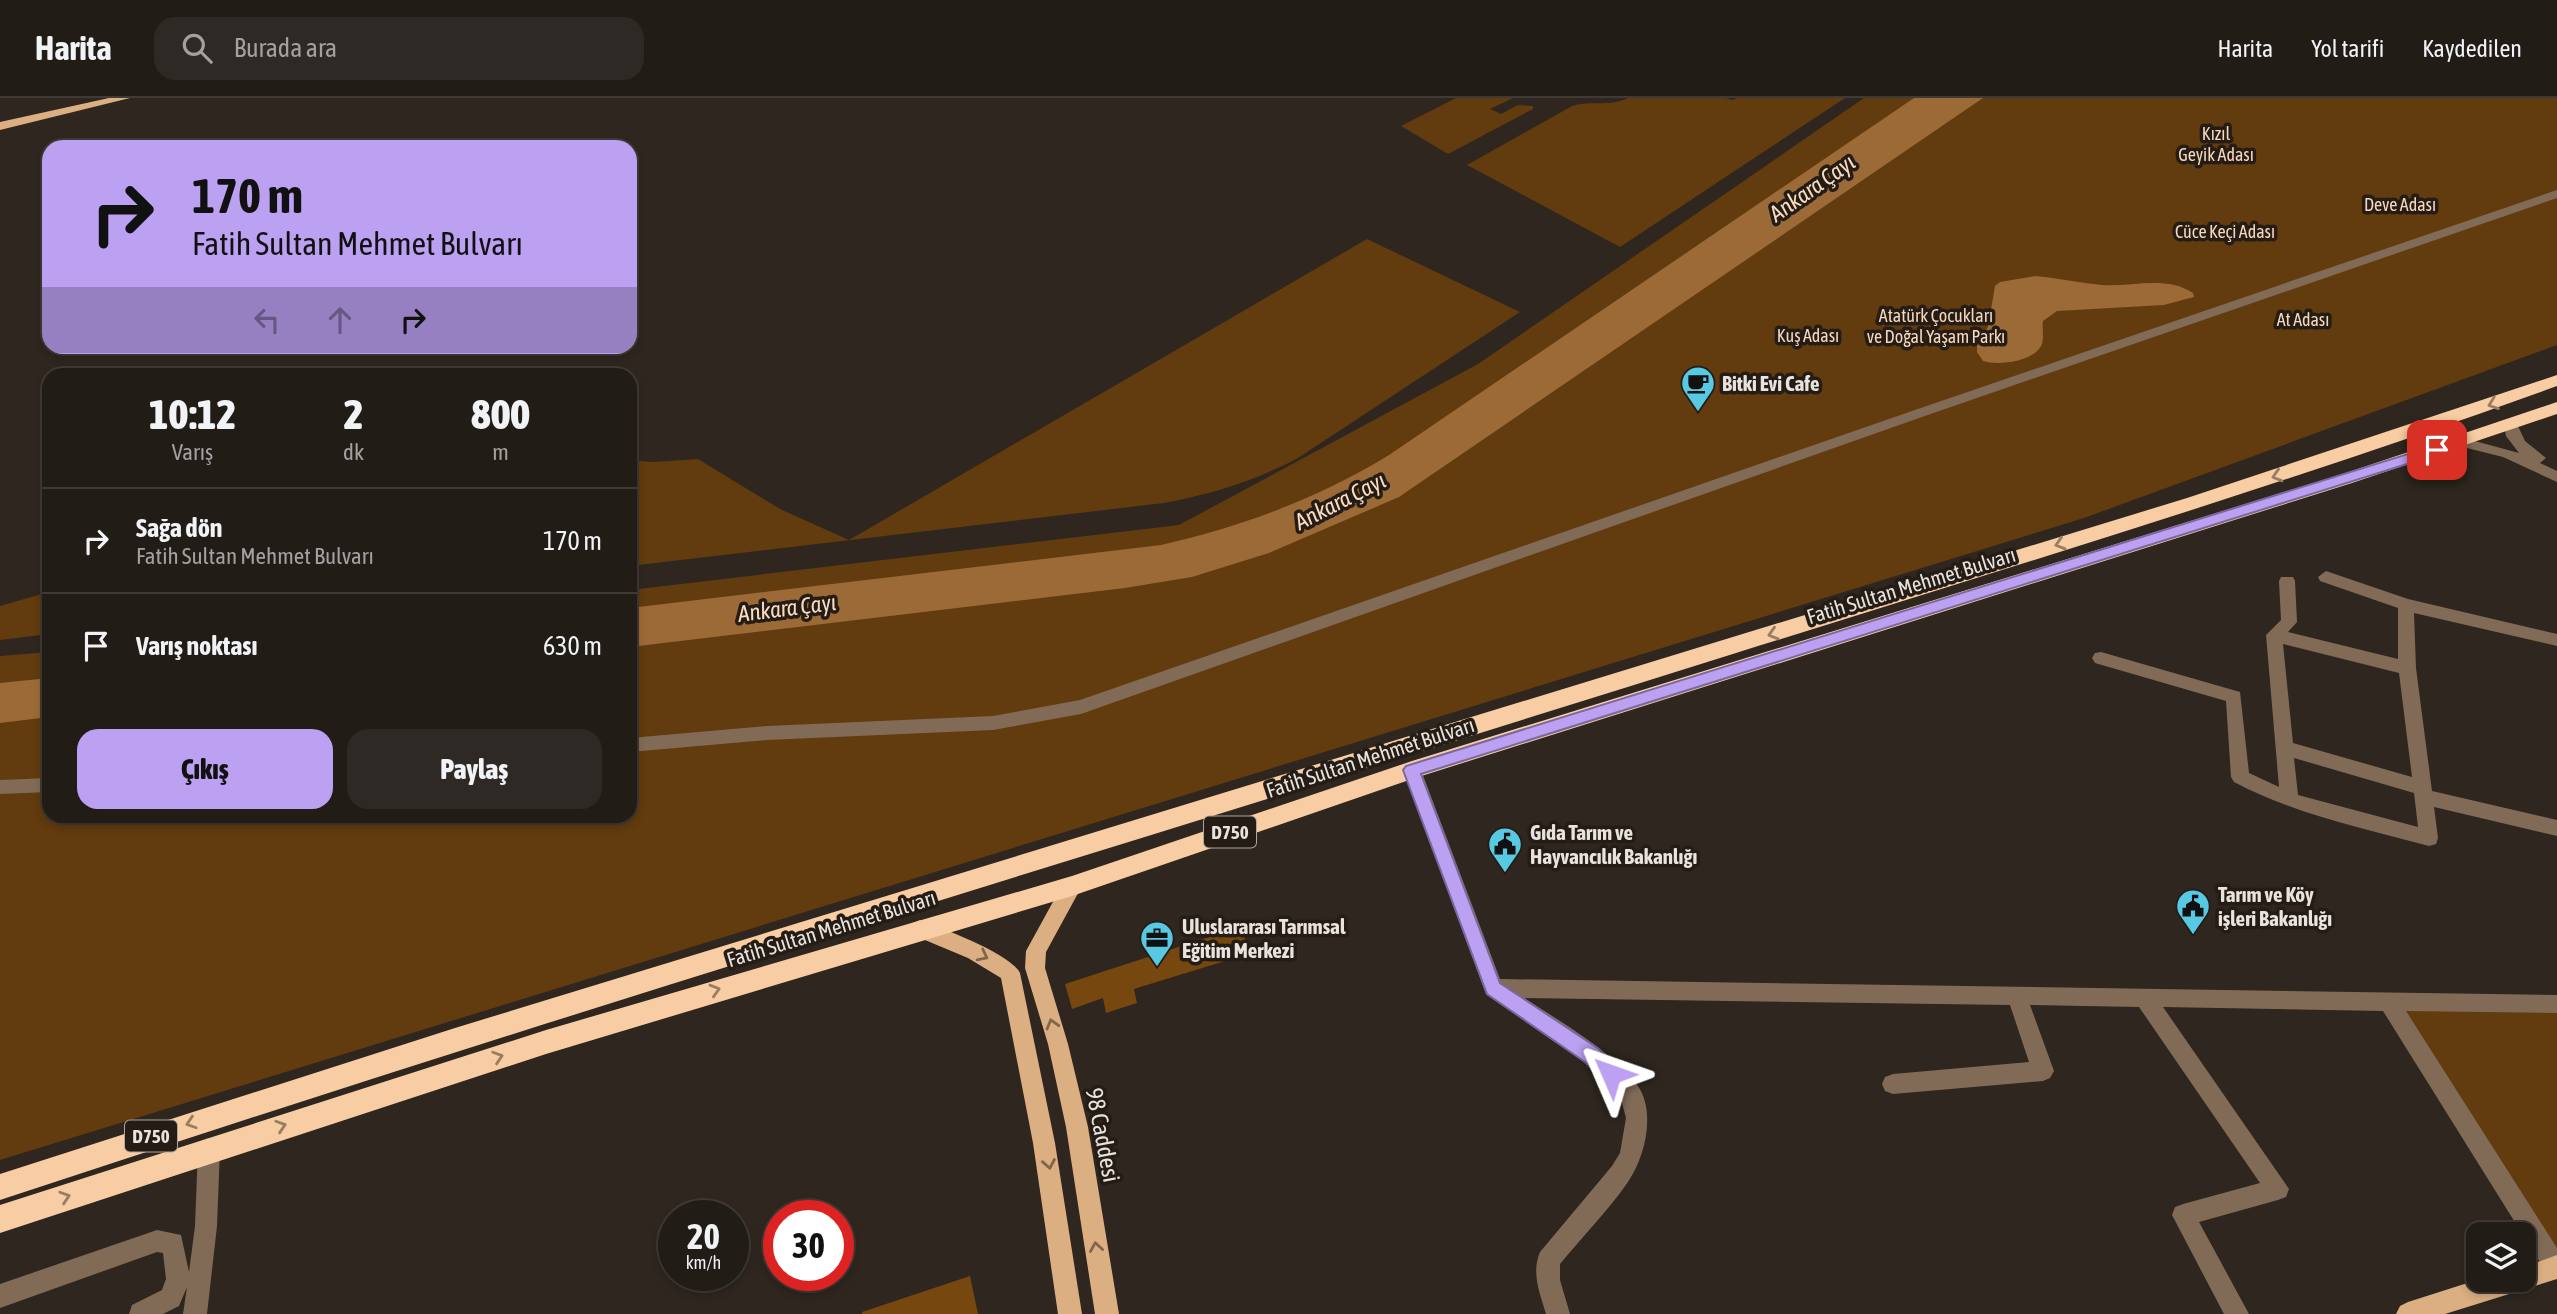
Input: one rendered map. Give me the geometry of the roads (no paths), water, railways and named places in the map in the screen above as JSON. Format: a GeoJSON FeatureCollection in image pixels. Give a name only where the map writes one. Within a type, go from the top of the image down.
{"type":"FeatureCollection","features":[{"type":"Feature","properties":{"kind":"highway","name":"Fatih Sultan Mehmet Bulvarı"},"geometry":{"type":"LineString","coordinates":[[0,1187],[303,1086],[1701,657],[2347,454],[2413,433],[2557,380]]}},
{"type":"Feature","properties":{"kind":"highway","name":"Fatih Sultan Mehmet Bulvarı"},"geometry":{"type":"LineString","coordinates":[[0,1219],[209,1149],[572,1034],[1072,886],[1412,770],[2460,442],[2557,408]]}},
{"type":"Feature","properties":{"kind":"main road"},"geometry":{"type":"LineString","coordinates":[[0,115],[75,98]]}},
{"type":"Feature","properties":{"kind":"main road"},"geometry":{"type":"LineString","coordinates":[[0,126],[124,98]]}},
{"type":"Feature","properties":{"kind":"main road"},"geometry":{"type":"LineString","coordinates":[[920,929],[975,952],[1010,973],[1035,968],[1036,951],[1072,886]]}},
{"type":"Feature","properties":{"kind":"main road","name":"98 Caddesi"},"geometry":{"type":"LineString","coordinates":[[1035,968],[1058,1044],[1077,1127],[1107,1314]]}},
{"type":"Feature","properties":{"kind":"main road"},"geometry":{"type":"LineString","coordinates":[[1010,973],[1034,1080],[1055,1201],[1070,1314]]}},
{"type":"Feature","properties":{"kind":"main road"},"geometry":{"type":"LineString","coordinates":[[2536,1274],[2556,1267]]}},
{"type":"Feature","properties":{"kind":"main road"},"geometry":{"type":"LineString","coordinates":[[2409,1314],[2478,1292]]}},
{"type":"Feature","properties":{"kind":"street"},"geometry":{"type":"LineString","coordinates":[[637,744],[767,733],[993,723],[1081,707],[1917,414],[2557,194]]}},
{"type":"Feature","properties":{"kind":"street"},"geometry":{"type":"LineString","coordinates":[[2511,425],[2512,435],[2524,449],[2557,467]]}},
{"type":"Feature","properties":{"kind":"street"},"geometry":{"type":"LineString","coordinates":[[2460,442],[2507,453],[2557,477]]}},
{"type":"Feature","properties":{"kind":"street"},"geometry":{"type":"LineString","coordinates":[[2326,577],[2406,605],[2557,640]]}},
{"type":"Feature","properties":{"kind":"street"},"geometry":{"type":"LineString","coordinates":[[2274,635],[2289,622],[2287,581]]}},
{"type":"Feature","properties":{"kind":"street"},"geometry":{"type":"LineString","coordinates":[[2101,658],[2234,697],[2239,777],[2289,798],[2429,838],[2407,668],[2406,605]]}},
{"type":"Feature","properties":{"kind":"street"},"geometry":{"type":"LineString","coordinates":[[2274,635],[2407,668]]}},
{"type":"Feature","properties":{"kind":"street"},"geometry":{"type":"LineString","coordinates":[[2274,635],[2289,798]]}},
{"type":"Feature","properties":{"kind":"street"},"geometry":{"type":"LineString","coordinates":[[2284,748],[2423,792],[2557,828]]}},
{"type":"Feature","properties":{"kind":"street"},"geometry":{"type":"LineString","coordinates":[[1412,770],[1493,988],[1592,1055],[1630,1093],[1637,1118],[1630,1156],[1620,1174],[1548,1260],[1548,1280],[1558,1314]]}},
{"type":"Feature","properties":{"kind":"street"},"geometry":{"type":"LineString","coordinates":[[0,787],[42,785]]}},
{"type":"Feature","properties":{"kind":"street"},"geometry":{"type":"LineString","coordinates":[[1493,988],[2557,1004]]}},
{"type":"Feature","properties":{"kind":"street"},"geometry":{"type":"LineString","coordinates":[[1893,1084],[2043,1071],[2016,994]]}},
{"type":"Feature","properties":{"kind":"street"},"geometry":{"type":"LineString","coordinates":[[2144,997],[2278,1189],[2183,1215],[2237,1314]]}},
{"type":"Feature","properties":{"kind":"street"},"geometry":{"type":"LineString","coordinates":[[2388,1001],[2556,1267]]}},
{"type":"Feature","properties":{"kind":"street"},"geometry":{"type":"LineString","coordinates":[[195,1314],[206,1226],[209,1149]]}},
{"type":"Feature","properties":{"kind":"street"},"geometry":{"type":"LineString","coordinates":[[0,1296],[156,1241],[173,1243],[178,1279],[171,1298],[140,1312]]}},
{"type":"Feature","properties":{"kind":"water","name":"Ankara Çayı"},"geometry":{"type":"Polygon","coordinates":[[[1914,98],[1983,98],[1399,497],[1269,553],[1192,577],[1125,588],[637,646],[637,607],[1161,545],[1250,520],[1307,498],[1389,455],[1914,98]]]}},
{"type":"Feature","properties":{"kind":"water"},"geometry":{"type":"Polygon","coordinates":[[[2036,276],[2102,285],[2172,284],[2193,293],[2194,297],[2164,305],[2057,311],[2043,321],[2042,344],[2032,355],[2006,363],[1983,361],[1977,352],[1977,346],[1988,327],[1995,286],[2000,282],[2036,276]]]}},
{"type":"Feature","properties":{"kind":"water"},"geometry":{"type":"Polygon","coordinates":[[[42,679],[42,718],[0,723],[0,683],[42,679]]]}},
{"type":"Feature","properties":{"kind":"place","name":"Bitki Evi Cafe"},"geometry":{"type":"Point","coordinates":[1698,413]}},
{"type":"Feature","properties":{"kind":"place","name":"Gıda Tarım ve Hayvancılık Bakanlığı"},"geometry":{"type":"Point","coordinates":[1505,874]}},
{"type":"Feature","properties":{"kind":"place","name":"Tarım ve Köy işleri Bakanlığı"},"geometry":{"type":"Point","coordinates":[2193,936]}},
{"type":"Feature","properties":{"kind":"place","name":"Uluslararası Tarımsal Eğitim Merkezi"},"geometry":{"type":"Point","coordinates":[1157,968]}},
{"type":"Feature","properties":{"kind":"park label","name":"Kızıl Geyik Adası"},"geometry":{"type":"Point","coordinates":[2216,143]}},
{"type":"Feature","properties":{"kind":"park label","name":"Deve Adası"},"geometry":{"type":"Point","coordinates":[2400,204]}},
{"type":"Feature","properties":{"kind":"park label","name":"Cüce Keçi Adası"},"geometry":{"type":"Point","coordinates":[2225,231]}},
{"type":"Feature","properties":{"kind":"park label","name":"At Adası"},"geometry":{"type":"Point","coordinates":[2303,319]}},
{"type":"Feature","properties":{"kind":"park label","name":"Atatürk Çocukları ve Doğal Yaşam Parkı"},"geometry":{"type":"Point","coordinates":[1936,325]}},
{"type":"Feature","properties":{"kind":"park label","name":"Kuş Adası"},"geometry":{"type":"Point","coordinates":[1808,335]}}]}
